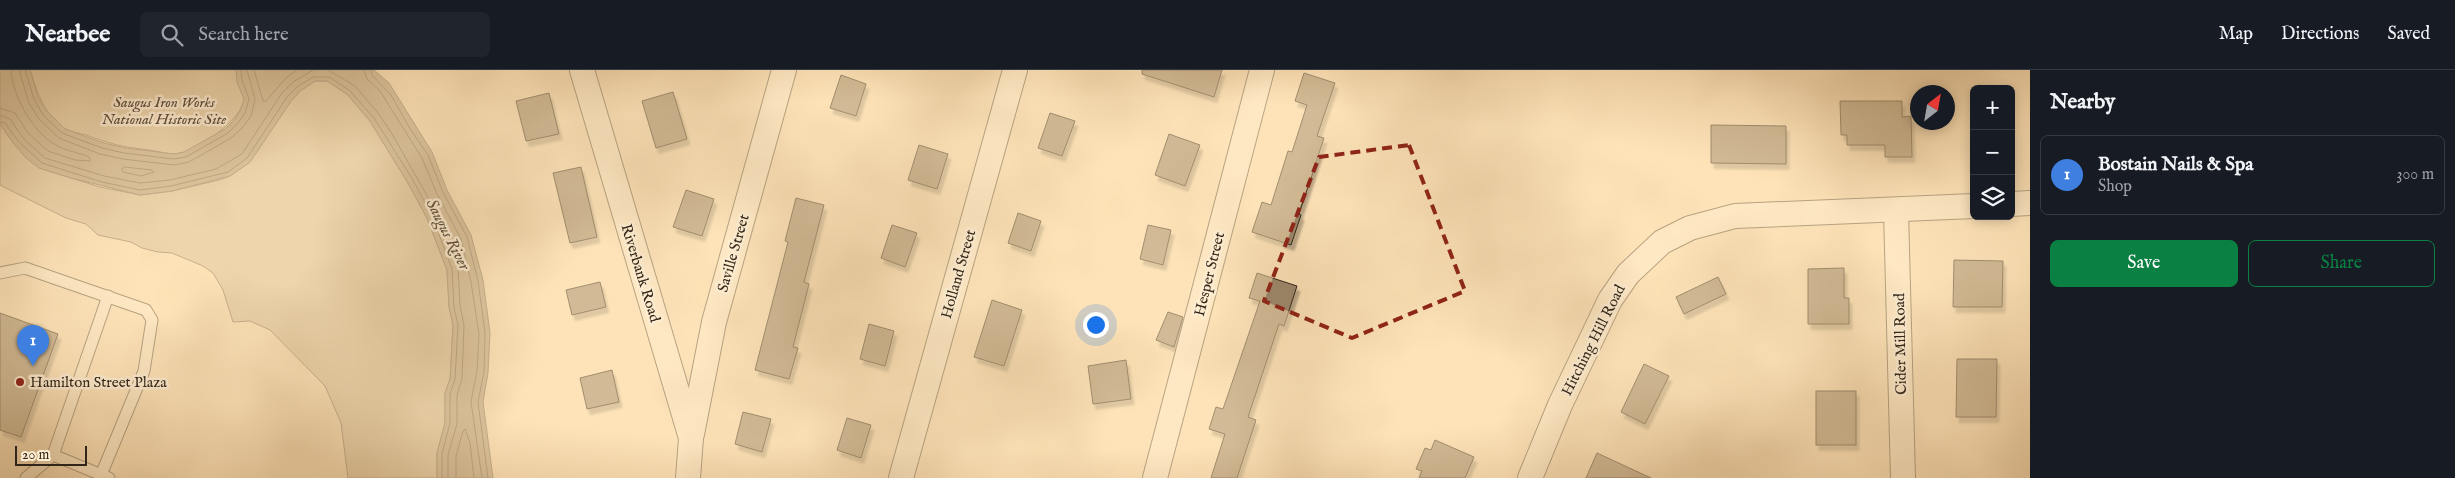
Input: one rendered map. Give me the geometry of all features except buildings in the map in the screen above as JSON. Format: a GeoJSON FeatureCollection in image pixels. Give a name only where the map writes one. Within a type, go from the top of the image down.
{"type":"FeatureCollection","features":[{"type":"Feature","properties":{"kind":"street","name":"Riverbank Road"},"geometry":{"type":"LineString","coordinates":[[582,70],[691,438],[688,478]]}},
{"type":"Feature","properties":{"kind":"street","name":"Saville Street"},"geometry":{"type":"LineString","coordinates":[[691,438],[714,322],[784,70]]}},
{"type":"Feature","properties":{"kind":"street","name":"Holland Street"},"geometry":{"type":"LineString","coordinates":[[901,478],[1015,70]]}},
{"type":"Feature","properties":{"kind":"street","name":"Hesper Street"},"geometry":{"type":"LineString","coordinates":[[1155,478],[1262,70]]}},
{"type":"Feature","properties":{"kind":"street"},"geometry":{"type":"LineString","coordinates":[[2015,204],[2030,203]]}},
{"type":"Feature","properties":{"kind":"street","name":"Hitching Hill Road"},"geometry":{"type":"LineString","coordinates":[[1530,478],[1560,405],[1610,300],[1633,268],[1662,242],[1690,228],[1734,216],[1896,211],[1970,206]]}},
{"type":"Feature","properties":{"kind":"street","name":"Cider Mill Road"},"geometry":{"type":"LineString","coordinates":[[1896,211],[1903,478]]}},
{"type":"Feature","properties":{"kind":"lane"},"geometry":{"type":"LineString","coordinates":[[0,273],[25,268],[146,310],[152,320],[144,371],[105,476],[53,455]]}},
{"type":"Feature","properties":{"kind":"lane"},"geometry":{"type":"LineString","coordinates":[[26,478],[53,455],[108,296]]}},
{"type":"Feature","properties":{"kind":"highlighted area"},"geometry":{"type":"Polygon","coordinates":[[[1409,145],[1465,291],[1352,338],[1264,301],[1319,157],[1409,145]]]}},
{"type":"Feature","properties":{"kind":"green space","name":"Saugus Iron Works National Historic Site"},"geometry":{"type":"Polygon","coordinates":[[[30,70],[236,70],[244,99],[242,107],[235,116],[216,134],[194,148],[169,154],[117,145],[64,128],[46,110],[30,70]]]}},
{"type":"Feature","properties":{"kind":"green space"},"geometry":{"type":"Polygon","coordinates":[[[315,81],[327,81],[347,94],[370,121],[427,218],[447,270],[449,307],[453,325],[450,379],[445,393],[445,423],[437,453],[437,478],[348,478],[341,423],[325,386],[270,330],[250,321],[233,322],[223,290],[213,273],[203,266],[172,253],[158,252],[142,248],[131,242],[98,235],[86,224],[66,218],[0,185],[0,124],[14,144],[39,168],[100,187],[140,195],[172,191],[219,180],[230,176],[250,162],[291,101],[300,91],[315,81]]]}},
{"type":"Feature","properties":{"kind":"water","name":"Saugus River"},"geometry":{"type":"Polygon","coordinates":[[[0,70],[30,70],[38,97],[47,111],[65,129],[104,143],[126,148],[174,154],[184,152],[225,129],[234,120],[240,111],[244,99],[237,82],[236,70],[374,70],[389,83],[432,152],[447,190],[471,235],[483,280],[490,333],[488,373],[483,402],[493,478],[437,478],[437,453],[445,423],[445,393],[450,379],[453,325],[449,307],[447,270],[427,218],[408,183],[370,121],[347,94],[327,81],[315,81],[300,91],[291,101],[250,162],[230,176],[172,191],[140,195],[39,168],[26,158],[0,124],[0,70]]]}},
{"type":"Feature","properties":{"kind":"place","name":"Bostain Nails & Spa"},"geometry":{"type":"Point","coordinates":[33,366]}},
{"type":"Feature","properties":{"kind":"place","name":"Hamilton Street Plaza"},"geometry":{"type":"Point","coordinates":[20,382]}}]}
